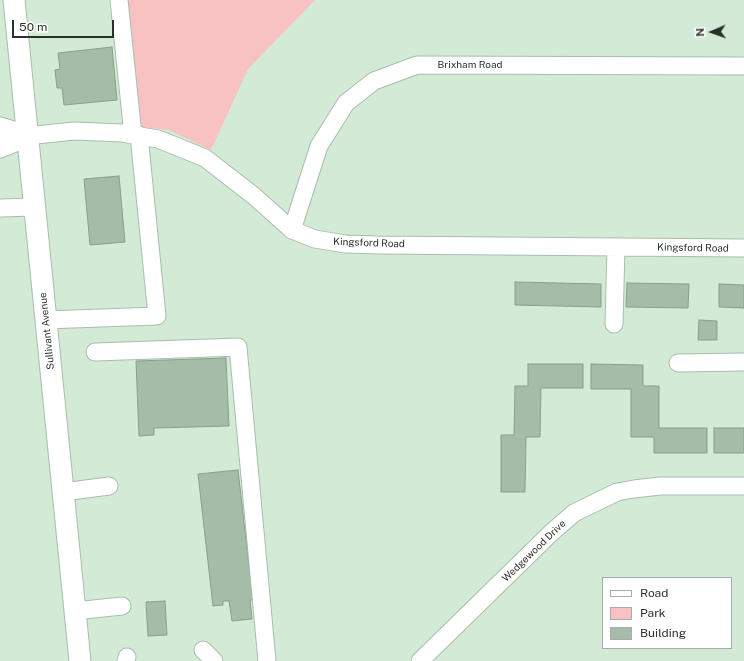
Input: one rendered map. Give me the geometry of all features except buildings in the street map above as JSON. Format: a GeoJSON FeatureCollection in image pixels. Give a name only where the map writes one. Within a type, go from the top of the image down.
{"type":"FeatureCollection","features":[{"type":"Feature","properties":{"kind":"main road","name":"Sullivant Avenue"},"geometry":{"type":"LineString","coordinates":[[14,0],[80,661]]}},
{"type":"Feature","properties":{"kind":"main road"},"geometry":{"type":"LineString","coordinates":[[0,128],[27,136]]}},
{"type":"Feature","properties":{"kind":"main road"},"geometry":{"type":"LineString","coordinates":[[0,147],[27,136]]}},
{"type":"Feature","properties":{"kind":"street"},"geometry":{"type":"LineString","coordinates":[[46,320],[158,316],[119,0]]}},
{"type":"Feature","properties":{"kind":"street","name":"Brixham Road"},"geometry":{"type":"LineString","coordinates":[[292,230],[319,146],[346,103],[374,81],[417,65],[744,66]]}},
{"type":"Feature","properties":{"kind":"street","name":"Kingsford Road"},"geometry":{"type":"LineString","coordinates":[[27,136],[74,131],[136,135],[158,139],[205,158],[254,196],[292,230],[315,240],[345,244],[378,245],[744,248]]}},
{"type":"Feature","properties":{"kind":"street"},"geometry":{"type":"LineString","coordinates":[[0,208],[34,207]]}},
{"type":"Feature","properties":{"kind":"street"},"geometry":{"type":"LineString","coordinates":[[614,324],[616,247]]}},
{"type":"Feature","properties":{"kind":"street"},"geometry":{"type":"LineString","coordinates":[[95,352],[238,347],[268,661]]}},
{"type":"Feature","properties":{"kind":"street"},"geometry":{"type":"LineString","coordinates":[[678,363],[744,362]]}},
{"type":"Feature","properties":{"kind":"street"},"geometry":{"type":"LineString","coordinates":[[63,492],[109,486]]}},
{"type":"Feature","properties":{"kind":"street","name":"Wedgewood Drive"},"geometry":{"type":"LineString","coordinates":[[420,661],[552,532],[574,513],[617,492],[634,489],[660,486],[744,486]]}},
{"type":"Feature","properties":{"kind":"street"},"geometry":{"type":"LineString","coordinates":[[75,611],[122,606]]}},
{"type":"Feature","properties":{"kind":"green space"},"geometry":{"type":"Polygon","coordinates":[[[111,0],[315,0],[248,69],[211,150],[169,130],[123,125],[111,0]]]}}]}
